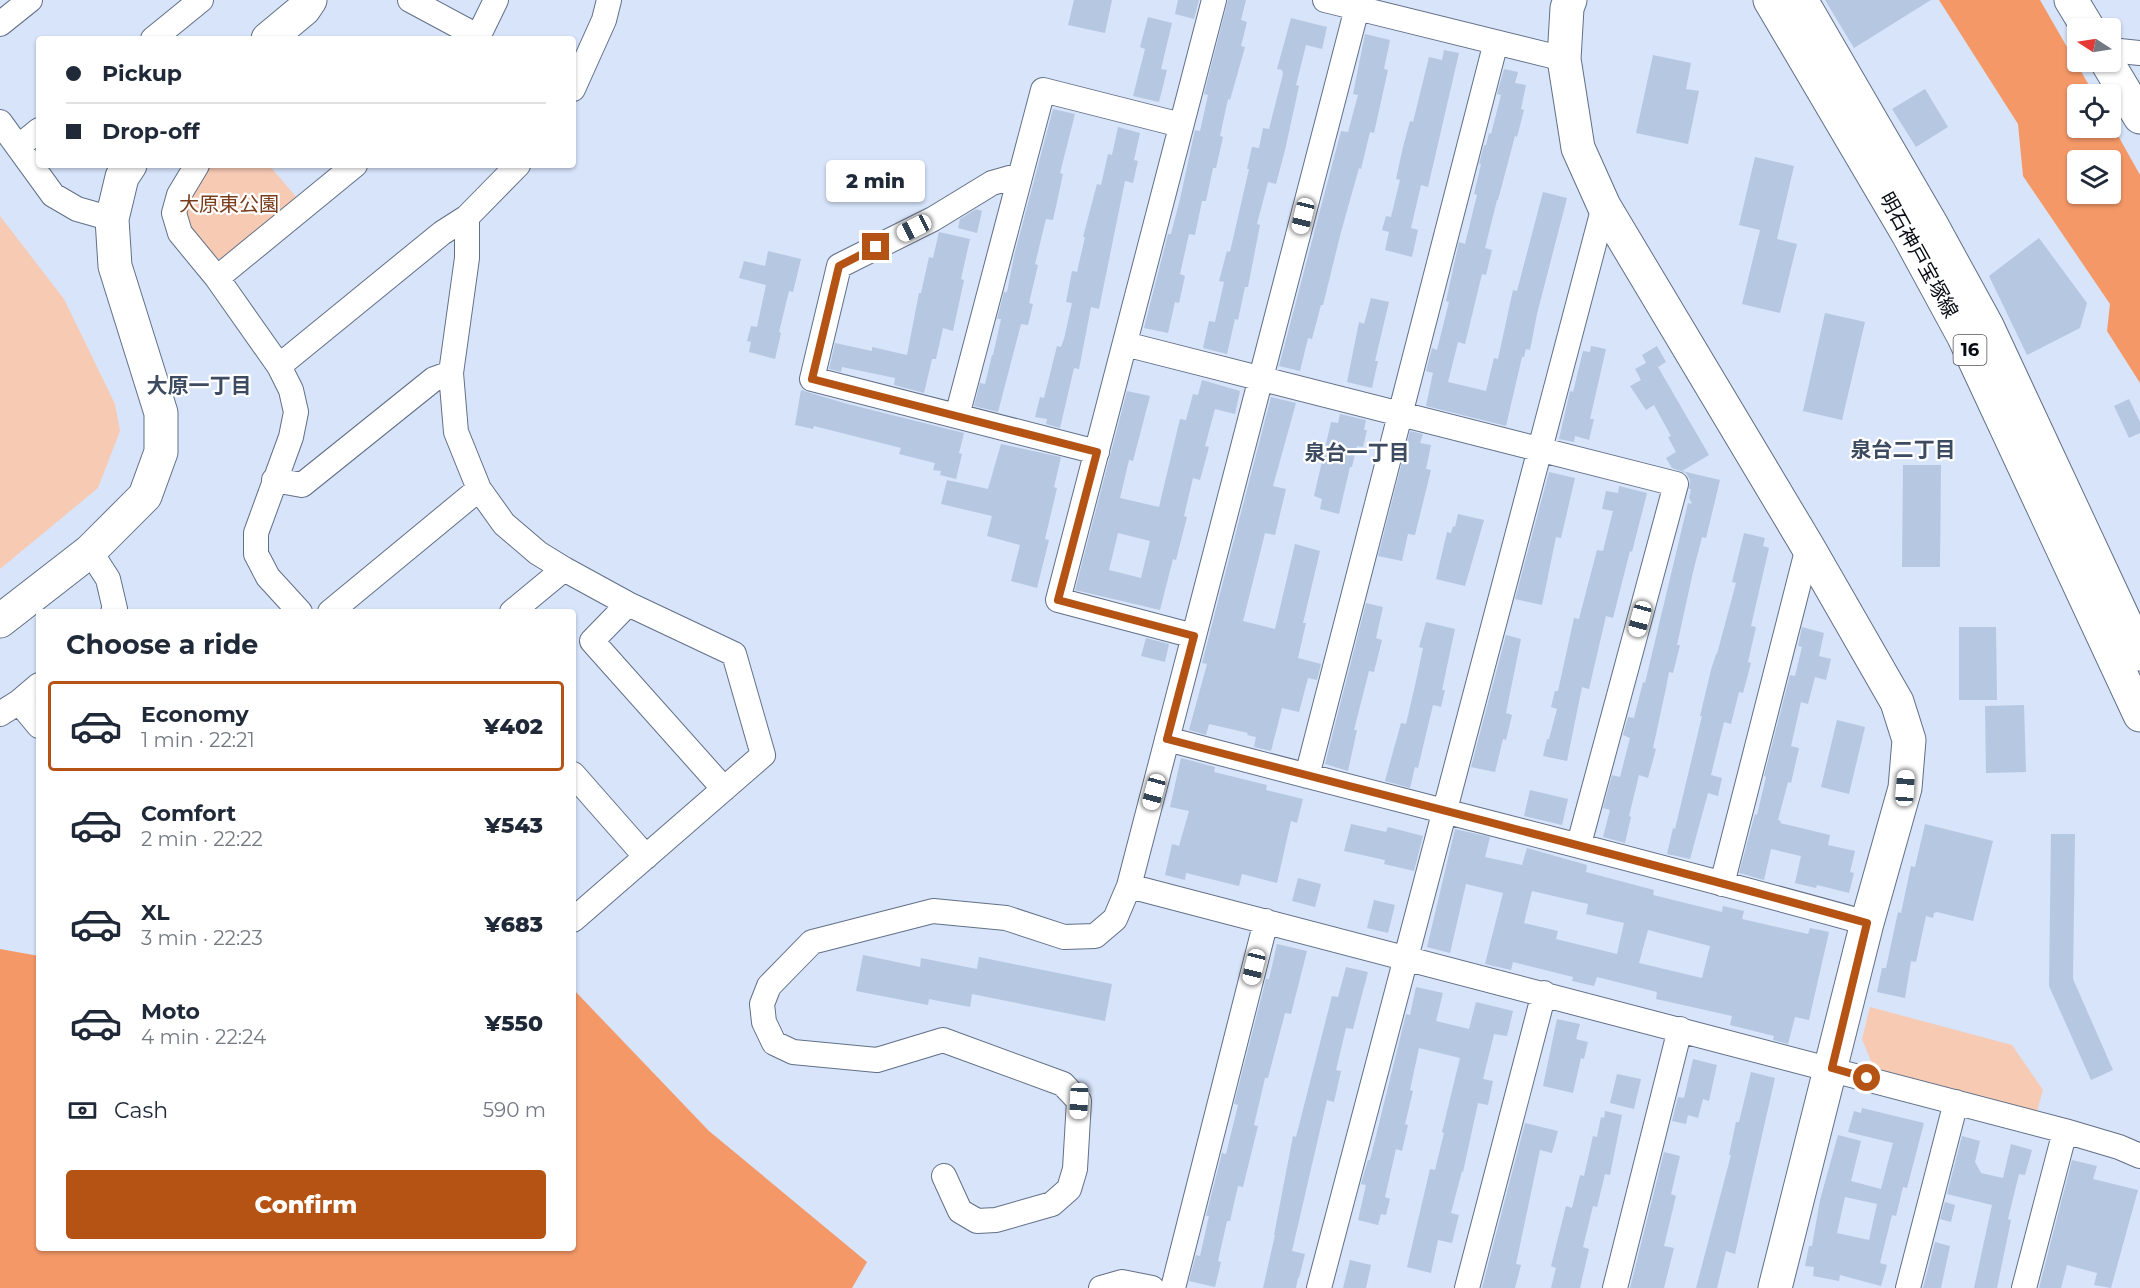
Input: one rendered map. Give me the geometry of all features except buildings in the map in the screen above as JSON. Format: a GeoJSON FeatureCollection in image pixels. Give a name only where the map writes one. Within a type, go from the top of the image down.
{"type":"FeatureCollection","features":[{"type":"Feature","properties":{"kind":"street"},"geometry":{"type":"LineString","coordinates":[[0,24],[30,0]]}},
{"type":"Feature","properties":{"kind":"street"},"geometry":{"type":"LineString","coordinates":[[157,36],[201,0]]}},
{"type":"Feature","properties":{"kind":"street"},"geometry":{"type":"LineString","coordinates":[[272,36],[304,9],[310,0]]}},
{"type":"Feature","properties":{"kind":"street"},"geometry":{"type":"LineString","coordinates":[[410,0],[474,36]]}},
{"type":"Feature","properties":{"kind":"street"},"geometry":{"type":"LineString","coordinates":[[479,36],[496,0]]}},
{"type":"Feature","properties":{"kind":"street"},"geometry":{"type":"LineString","coordinates":[[576,82],[604,20],[609,0]]}},
{"type":"Feature","properties":{"kind":"street"},"geometry":{"type":"LineString","coordinates":[[1194,636],[1058,600],[1214,0]]}},
{"type":"Feature","properties":{"kind":"street"},"geometry":{"type":"LineString","coordinates":[[1325,0],[1564,59]]}},
{"type":"Feature","properties":{"kind":"street"},"geometry":{"type":"LineString","coordinates":[[1570,0],[1567,8],[1564,59],[1578,148],[1604,206],[1808,547],[1897,702],[1909,740],[1905,788],[1867,923],[1775,1288]]}},
{"type":"Feature","properties":{"kind":"street","name":"明石神戸宝塚線"},"geometry":{"type":"LineString","coordinates":[[1770,0],[1908,234],[1964,337],[2140,715]]}},
{"type":"Feature","properties":{"kind":"street","name":"明石神戸宝塚線"},"geometry":{"type":"LineString","coordinates":[[1801,0],[1930,222],[1987,326],[2140,654]]}},
{"type":"Feature","properties":{"kind":"street"},"geometry":{"type":"LineString","coordinates":[[2071,0],[2082,18]]}},
{"type":"Feature","properties":{"kind":"street"},"geometry":{"type":"LineString","coordinates":[[944,1176],[960,1211],[977,1221],[996,1220],[1052,1204],[1069,1189],[1075,1169],[1079,1101],[1063,1084],[944,1040],[877,1060],[793,1052],[774,1043],[764,1022],[762,1004],[769,986],[812,942],[933,911],[1006,918],[1064,937],[1095,936],[1115,919],[1130,886],[1357,8]]}},
{"type":"Feature","properties":{"kind":"street"},"geometry":{"type":"LineString","coordinates":[[1307,776],[1496,42]]}},
{"type":"Feature","properties":{"kind":"street"},"geometry":{"type":"LineString","coordinates":[[2121,51],[2140,53]]}},
{"type":"Feature","properties":{"kind":"street"},"geometry":{"type":"LineString","coordinates":[[2113,72],[2140,117]]}},
{"type":"Feature","properties":{"kind":"street"},"geometry":{"type":"LineString","coordinates":[[957,416],[1043,90],[1181,125]]}},
{"type":"Feature","properties":{"kind":"street"},"geometry":{"type":"LineString","coordinates":[[0,122],[53,195],[77,210],[112,219]]}},
{"type":"Feature","properties":{"kind":"street"},"geometry":{"type":"LineString","coordinates":[[18,147],[36,132]]}},
{"type":"Feature","properties":{"kind":"street"},"geometry":{"type":"LineString","coordinates":[[0,621],[90,551],[145,496],[161,452],[161,413],[115,266],[112,219],[122,177],[128,168]]}},
{"type":"Feature","properties":{"kind":"street"},"geometry":{"type":"LineString","coordinates":[[194,168],[179,195],[174,213],[180,233],[217,278],[279,366],[291,390],[296,412],[291,437],[256,533],[256,554],[268,577],[297,609]]}},
{"type":"Feature","properties":{"kind":"street"},"geometry":{"type":"LineString","coordinates":[[217,278],[352,168]]}},
{"type":"Feature","properties":{"kind":"street"},"geometry":{"type":"LineString","coordinates":[[279,366],[442,233],[467,217],[515,168]]}},
{"type":"Feature","properties":{"kind":"street"},"geometry":{"type":"LineString","coordinates":[[1020,175],[992,183],[933,219],[839,266],[812,379],[1097,452]]}},
{"type":"Feature","properties":{"kind":"street"},"geometry":{"type":"LineString","coordinates":[[1319,1288],[1604,206]]}},
{"type":"Feature","properties":{"kind":"street"},"geometry":{"type":"LineString","coordinates":[[467,217],[468,258],[451,373],[456,432],[479,489],[504,524],[538,553],[628,604],[734,654],[763,755],[576,917]]}},
{"type":"Feature","properties":{"kind":"street"},"geometry":{"type":"LineString","coordinates":[[1125,344],[1676,484],[1579,844]]}},
{"type":"Feature","properties":{"kind":"street"},"geometry":{"type":"LineString","coordinates":[[274,480],[302,485],[434,379],[451,373]]}},
{"type":"Feature","properties":{"kind":"street"},"geometry":{"type":"LineString","coordinates":[[334,609],[479,489]]}},
{"type":"Feature","properties":{"kind":"street"},"geometry":{"type":"LineString","coordinates":[[1722,884],[1808,547]]}},
{"type":"Feature","properties":{"kind":"street"},"geometry":{"type":"LineString","coordinates":[[90,551],[108,579],[115,609]]}},
{"type":"Feature","properties":{"kind":"street"},"geometry":{"type":"LineString","coordinates":[[516,609],[564,569]]}},
{"type":"Feature","properties":{"kind":"street"},"geometry":{"type":"LineString","coordinates":[[628,604],[592,641],[724,789]]}},
{"type":"Feature","properties":{"kind":"street"},"geometry":{"type":"LineString","coordinates":[[36,687],[9,708],[36,724]]}},
{"type":"Feature","properties":{"kind":"street"},"geometry":{"type":"LineString","coordinates":[[1167,739],[1445,812],[1579,844],[1867,923]]}},
{"type":"Feature","properties":{"kind":"street"},"geometry":{"type":"LineString","coordinates":[[576,777],[646,857]]}},
{"type":"Feature","properties":{"kind":"street"},"geometry":{"type":"LineString","coordinates":[[1130,886],[1832,1068],[2065,1131],[2140,1156]]}},
{"type":"Feature","properties":{"kind":"street"},"geometry":{"type":"LineString","coordinates":[[1173,1288],[1266,921]]}},
{"type":"Feature","properties":{"kind":"street"},"geometry":{"type":"LineString","coordinates":[[1467,1288],[1544,993]]}},
{"type":"Feature","properties":{"kind":"street"},"geometry":{"type":"LineString","coordinates":[[1615,1288],[1680,1029]]}},
{"type":"Feature","properties":{"kind":"street"},"geometry":{"type":"LineString","coordinates":[[1908,1288],[1956,1102]]}},
{"type":"Feature","properties":{"kind":"street"},"geometry":{"type":"LineString","coordinates":[[2024,1288],[2065,1131]]}},
{"type":"Feature","properties":{"kind":"street"},"geometry":{"type":"LineString","coordinates":[[1101,1288],[1122,1282],[1152,1288]]}},
{"type":"Feature","properties":{"kind":"green space","name":"大原東公園"},"geometry":{"type":"Polygon","coordinates":[[[208,168],[272,168],[297,198],[222,259],[207,255],[190,228],[186,218],[186,209],[193,191],[208,168]]]}},
{"type":"Feature","properties":{"kind":"green space"},"geometry":{"type":"Polygon","coordinates":[[[0,216],[64,299],[115,404],[120,431],[98,488],[0,569],[0,216]]]}},
{"type":"Feature","properties":{"kind":"green space"},"geometry":{"type":"Polygon","coordinates":[[[1870,1007],[2012,1045],[2043,1090],[2037,1111],[1875,1071],[1862,1039],[1870,1007]]]}},
{"type":"Feature","properties":{"kind":"shaded area"},"geometry":{"type":"Polygon","coordinates":[[[1939,0],[2040,0],[2067,47],[2067,72],[2081,72],[2088,84],[2067,84],[2067,138],[2119,138],[2140,175],[2140,383],[2107,331],[2110,304],[2023,176],[2018,124],[1939,0]]]}},
{"type":"Feature","properties":{"kind":"shaded area"},"geometry":{"type":"Polygon","coordinates":[[[0,949],[36,955],[36,1251],[576,1251],[576,992],[709,1131],[867,1262],[852,1288],[0,1288],[0,949]]]}},
{"type":"Feature","properties":{"kind":"district","name":"大原一丁目"},"geometry":{"type":"Point","coordinates":[199,385]}},
{"type":"Feature","properties":{"kind":"district","name":"泉台二丁目"},"geometry":{"type":"Point","coordinates":[1903,449]}},
{"type":"Feature","properties":{"kind":"district","name":"泉台一丁目"},"geometry":{"type":"Point","coordinates":[1357,452]}},
{"type":"Feature","properties":{"kind":"route"},"geometry":{"type":"LineString","coordinates":[[876,247],[839,266],[812,379],[1097,452],[1058,600],[1194,636],[1167,739],[1445,812],[1579,844],[1867,923],[1832,1068],[1867,1078]]}}]}
